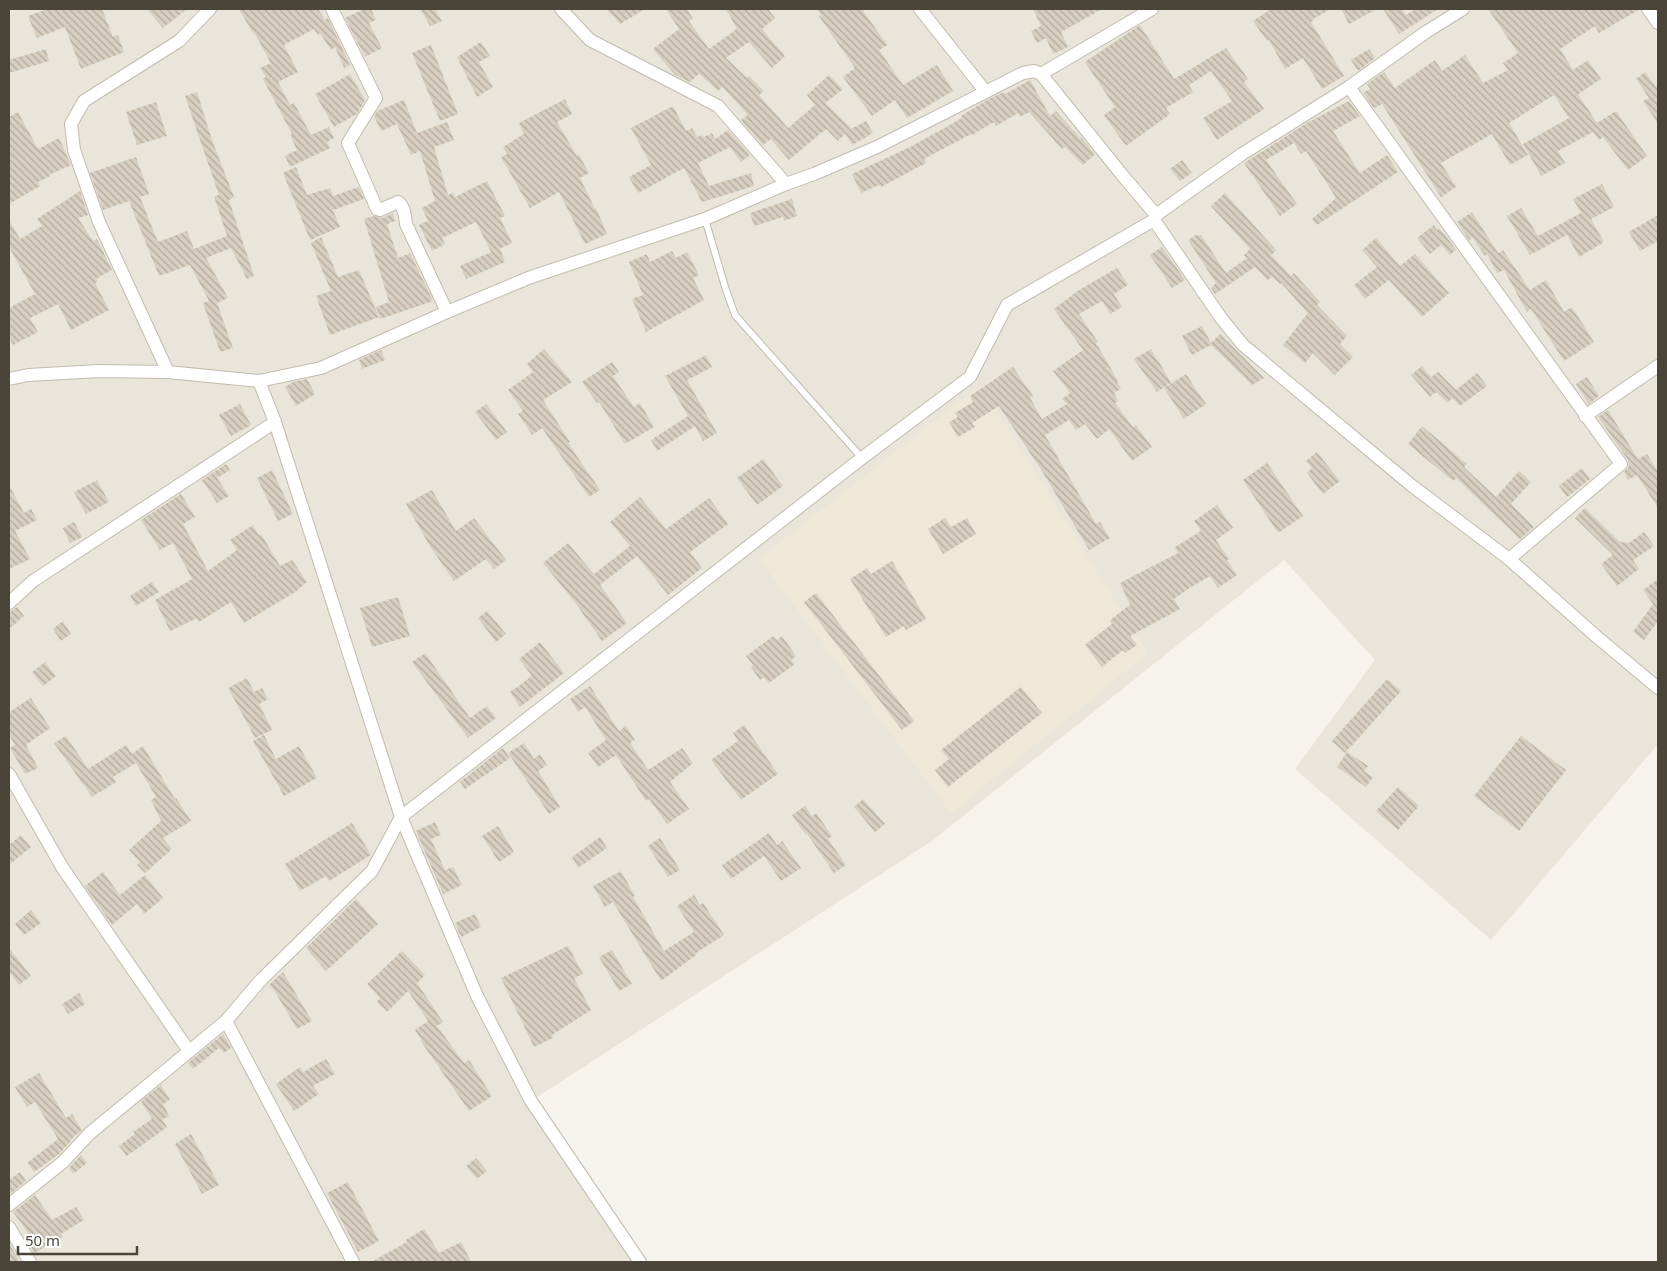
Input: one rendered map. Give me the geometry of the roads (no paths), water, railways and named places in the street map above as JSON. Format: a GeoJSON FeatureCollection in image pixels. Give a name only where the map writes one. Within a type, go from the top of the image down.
{"type":"FeatureCollection","features":[{"type":"Feature","properties":{"kind":"street"},"geometry":{"type":"LineString","coordinates":[[168,372],[99,222],[74,150],[71,124],[84,101],[179,41],[210,9]]}},
{"type":"Feature","properties":{"kind":"street"},"geometry":{"type":"LineString","coordinates":[[332,9],[376,98],[348,143],[377,208],[380,210],[398,202],[401,204],[406,224],[447,312]]}},
{"type":"Feature","properties":{"kind":"street"},"geometry":{"type":"LineString","coordinates":[[561,9],[590,40],[718,106],[786,184]]}},
{"type":"Feature","properties":{"kind":"street"},"geometry":{"type":"LineString","coordinates":[[920,9],[985,92]]}},
{"type":"Feature","properties":{"kind":"street"},"geometry":{"type":"LineString","coordinates":[[1041,74],[1152,9]]}},
{"type":"Feature","properties":{"kind":"street"},"geometry":{"type":"LineString","coordinates":[[9,1205],[63,1162],[90,1133],[226,1021],[260,981],[372,871],[401,817],[862,458],[970,377],[1007,305],[1155,218],[1242,154],[1349,87],[1426,32],[1463,9]]}},
{"type":"Feature","properties":{"kind":"street"},"geometry":{"type":"LineString","coordinates":[[1648,9],[1658,23]]}},
{"type":"Feature","properties":{"kind":"street"},"geometry":{"type":"LineString","coordinates":[[9,379],[28,375],[99,371],[168,372],[259,380],[321,368],[531,277],[705,219],[814,174],[877,147],[1023,73],[1034,71],[1041,74],[1155,218],[1221,318],[1242,345],[1411,485],[1509,559],[1658,688]]}},
{"type":"Feature","properties":{"kind":"street"},"geometry":{"type":"LineString","coordinates":[[1349,87],[1621,464],[1509,559]]}},
{"type":"Feature","properties":{"kind":"street"},"geometry":{"type":"LineString","coordinates":[[1585,416],[1658,366]]}},
{"type":"Feature","properties":{"kind":"street"},"geometry":{"type":"LineString","coordinates":[[259,380],[275,422],[401,817],[477,996],[531,1101],[640,1262]]}},
{"type":"Feature","properties":{"kind":"street"},"geometry":{"type":"LineString","coordinates":[[9,603],[33,582],[275,422]]}},
{"type":"Feature","properties":{"kind":"street"},"geometry":{"type":"LineString","coordinates":[[9,774],[62,867],[189,1051]]}},
{"type":"Feature","properties":{"kind":"street"},"geometry":{"type":"LineString","coordinates":[[226,1021],[353,1262]]}},
{"type":"Feature","properties":{"kind":"street"},"geometry":{"type":"LineString","coordinates":[[9,1226],[30,1262]]}},
{"type":"Feature","properties":{"kind":"lane"},"geometry":{"type":"LineString","coordinates":[[705,219],[726,290],[736,315],[862,458]]}}]}
